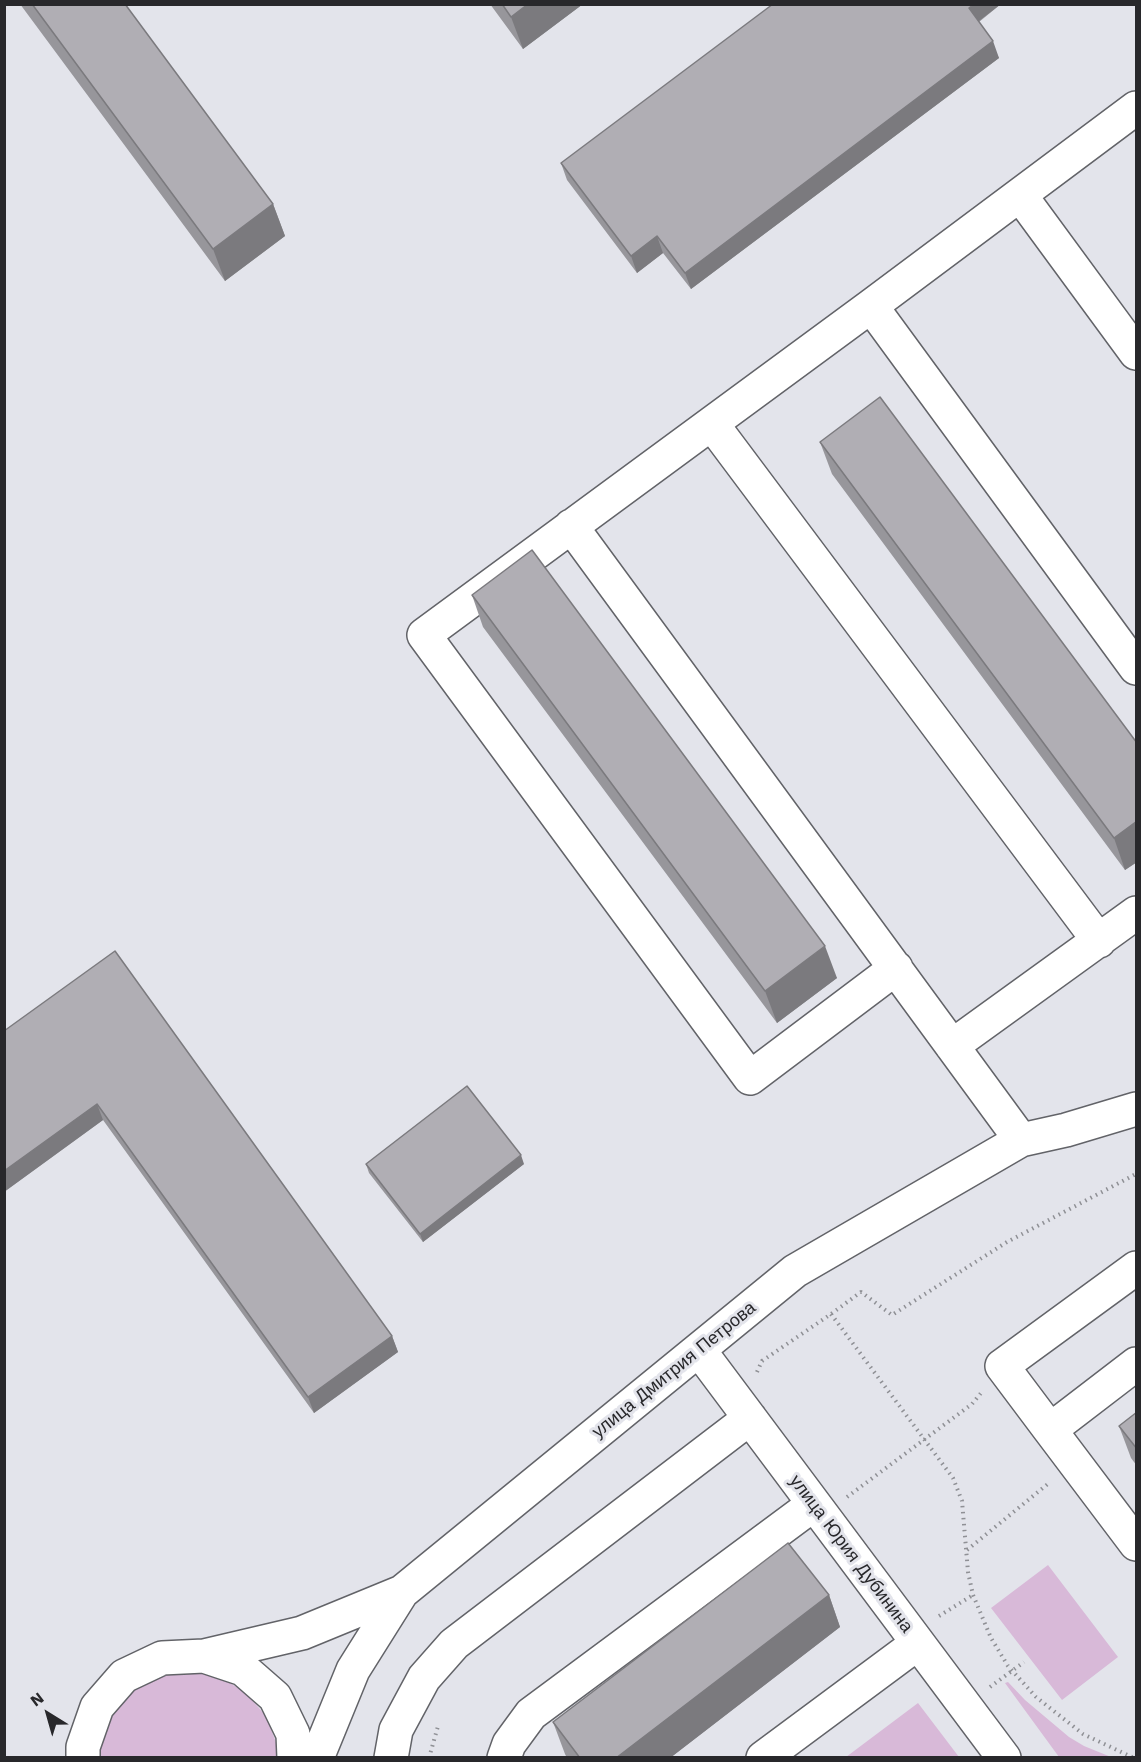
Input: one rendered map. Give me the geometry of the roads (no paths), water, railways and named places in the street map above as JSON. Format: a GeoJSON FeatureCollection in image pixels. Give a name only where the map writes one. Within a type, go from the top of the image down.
{"type":"FeatureCollection","features":[{"type":"Feature","properties":{"kind":"street"},"geometry":{"type":"LineString","coordinates":[[896,969],[750,1078],[424,635],[1137,108]]}},
{"type":"Feature","properties":{"kind":"street"},"geometry":{"type":"LineString","coordinates":[[1020,195],[1137,353]]}},
{"type":"Feature","properties":{"kind":"street"},"geometry":{"type":"LineString","coordinates":[[871,306],[1137,668]]}},
{"type":"Feature","properties":{"kind":"street"},"geometry":{"type":"LineString","coordinates":[[712,424],[1098,940]]}},
{"type":"Feature","properties":{"kind":"street"},"geometry":{"type":"LineString","coordinates":[[571,526],[1021,1140]]}},
{"type":"Feature","properties":{"kind":"street"},"geometry":{"type":"LineString","coordinates":[[952,1046],[1137,913]]}},
{"type":"Feature","properties":{"kind":"street","name":"улица Дмитрия Петрова"},"geometry":{"type":"LineString","coordinates":[[316,1758],[353,1670],[402,1592],[795,1271],[1021,1140],[1066,1130],[1137,1109]]}},
{"type":"Feature","properties":{"kind":"street"},"geometry":{"type":"LineString","coordinates":[[1137,1268],[1002,1366],[1137,1544]]}},
{"type":"Feature","properties":{"kind":"street","name":"улица Юрия Дубинина"},"geometry":{"type":"LineString","coordinates":[[699,1350],[1004,1758]]}},
{"type":"Feature","properties":{"kind":"street"},"geometry":{"type":"LineString","coordinates":[[1050,1430],[1137,1364]]}},
{"type":"Feature","properties":{"kind":"street"},"geometry":{"type":"LineString","coordinates":[[391,1758],[396,1730],[424,1678],[454,1644],[750,1418]]}},
{"type":"Feature","properties":{"kind":"street"},"geometry":{"type":"LineString","coordinates":[[504,1758],[510,1744],[531,1714],[818,1509]]}},
{"type":"Feature","properties":{"kind":"street"},"geometry":{"type":"LineString","coordinates":[[83,1758],[83,1747],[97,1707],[124,1676],[162,1658],[204,1656],[302,1633],[402,1592]]}},
{"type":"Feature","properties":{"kind":"street"},"geometry":{"type":"LineString","coordinates":[[763,1758],[915,1638]]}},
{"type":"Feature","properties":{"kind":"street"},"geometry":{"type":"LineString","coordinates":[[204,1656],[243,1669],[275,1697],[293,1734],[294,1758]]}}]}
